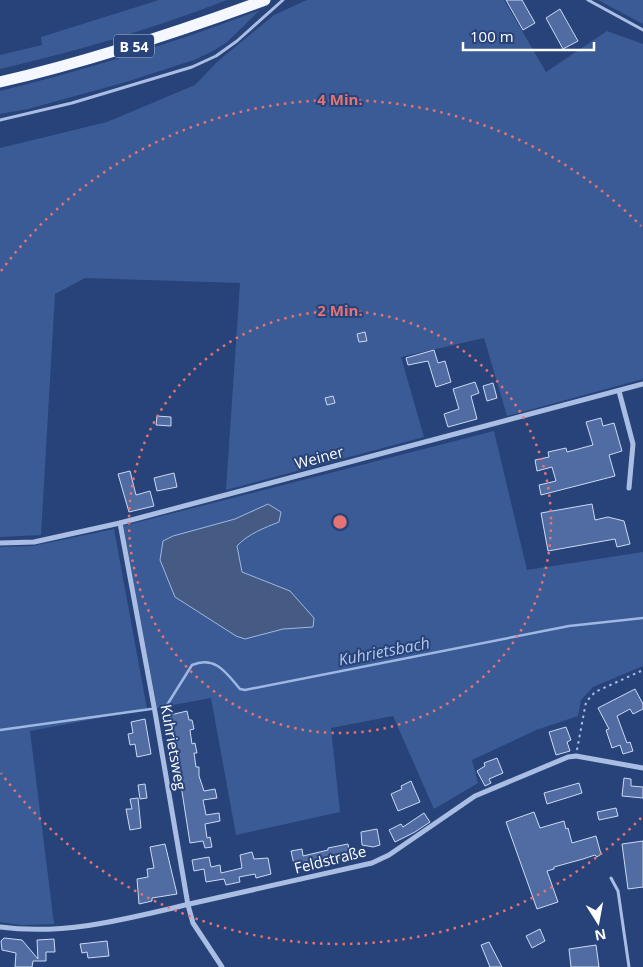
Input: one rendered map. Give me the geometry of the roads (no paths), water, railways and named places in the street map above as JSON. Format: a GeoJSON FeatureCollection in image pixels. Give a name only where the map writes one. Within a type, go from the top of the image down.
{"type":"FeatureCollection","features":[{"type":"Feature","properties":{"kind":"highway","name":"B 54"},"geometry":{"type":"LineString","coordinates":[[0,82],[106,55],[265,0]]}},
{"type":"Feature","properties":{"kind":"street","name":"Weiner"},"geometry":{"type":"LineString","coordinates":[[0,543],[34,542],[120,523],[643,384]]}},
{"type":"Feature","properties":{"kind":"street"},"geometry":{"type":"LineString","coordinates":[[619,391],[633,444],[629,488]]}},
{"type":"Feature","properties":{"kind":"street","name":"Kuhrietsweg"},"geometry":{"type":"LineString","coordinates":[[120,523],[188,905],[193,923],[222,967]]}},
{"type":"Feature","properties":{"kind":"street","name":"Feldstraße"},"geometry":{"type":"LineString","coordinates":[[0,927],[38,930],[92,926],[129,920],[372,863],[389,855],[476,796],[568,757],[576,756],[643,768]]}},
{"type":"Feature","properties":{"kind":"lane"},"geometry":{"type":"LineString","coordinates":[[0,120],[72,104],[192,67],[216,56],[237,41],[256,22],[283,0]]}},
{"type":"Feature","properties":{"kind":"lane"},"geometry":{"type":"LineString","coordinates":[[588,0],[643,30]]}},
{"type":"Feature","properties":{"kind":"lane"},"geometry":{"type":"LineString","coordinates":[[610,878],[618,891],[628,967]]}},
{"type":"Feature","properties":{"kind":"waterway","name":"Kuhrietsbach"},"geometry":{"type":"LineString","coordinates":[[160,707],[167,705],[192,665],[200,663],[208,662],[214,664],[225,672],[240,689],[245,690],[569,626],[643,618]]}},
{"type":"Feature","properties":{"kind":"waterway","name":"Kuhrietsbach"},"geometry":{"type":"LineString","coordinates":[[0,730],[151,709]]}}]}
